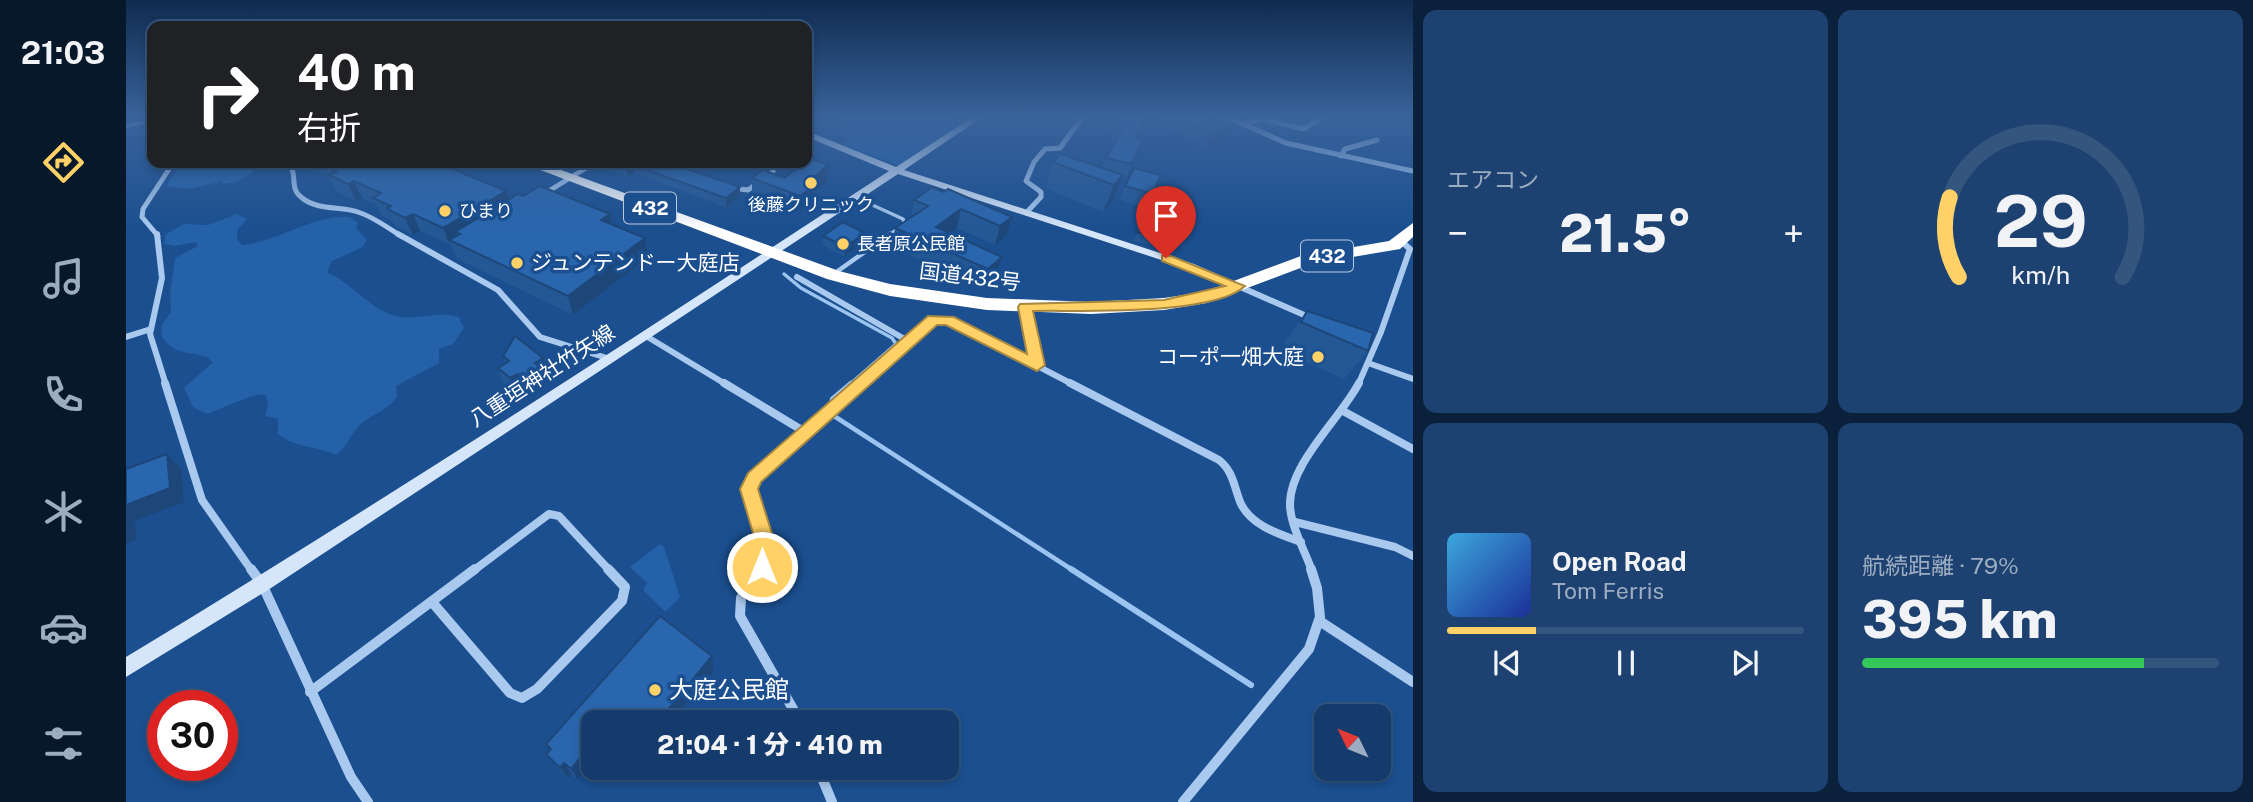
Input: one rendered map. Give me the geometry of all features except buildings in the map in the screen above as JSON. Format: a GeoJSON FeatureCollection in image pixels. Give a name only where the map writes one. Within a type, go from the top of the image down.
{"type":"FeatureCollection","features":[{"type":"Feature","properties":{"kind":"highway","name":"国道432号"},"geometry":{"type":"LineString","coordinates":[[542,168],[833,275],[933,298],[1025,307],[1164,304],[1207,297],[1287,265],[1382,249],[1407,234]]}},
{"type":"Feature","properties":{"kind":"main road"},"geometry":{"type":"LineString","coordinates":[[854,153],[894,170],[1189,266],[1238,286]]}},
{"type":"Feature","properties":{"kind":"main road","name":"八重垣神社竹矢線"},"geometry":{"type":"LineString","coordinates":[[126,668],[262,584],[646,336],[920,153]]}},
{"type":"Feature","properties":{"kind":"street"},"geometry":{"type":"LineString","coordinates":[[1026,213],[1041,197],[1041,192],[1026,181],[1034,162],[1041,153]]}},
{"type":"Feature","properties":{"kind":"street"},"geometry":{"type":"LineString","coordinates":[[1330,153],[1413,171]]}},
{"type":"Feature","properties":{"kind":"street"},"geometry":{"type":"LineString","coordinates":[[171,168],[169,176],[142,209],[142,217],[158,235],[162,278],[151,329],[202,500],[262,584],[351,777],[368,802]]}},
{"type":"Feature","properties":{"kind":"street"},"geometry":{"type":"LineString","coordinates":[[293,168],[294,190],[305,200],[326,208],[366,215],[442,257],[509,299],[540,337],[610,359]]}},
{"type":"Feature","properties":{"kind":"street"},"geometry":{"type":"LineString","coordinates":[[535,200],[586,168]]}},
{"type":"Feature","properties":{"kind":"street"},"geometry":{"type":"LineString","coordinates":[[725,186],[748,190],[774,168]]}},
{"type":"Feature","properties":{"kind":"street"},"geometry":{"type":"LineString","coordinates":[[1183,802],[1308,649],[1321,622],[1314,575],[1289,503],[1298,475],[1343,411],[1368,363],[1410,249],[1407,234]]}},
{"type":"Feature","properties":{"kind":"street"},"geometry":{"type":"LineString","coordinates":[[442,257],[454,250]]}},
{"type":"Feature","properties":{"kind":"street"},"geometry":{"type":"LineString","coordinates":[[797,277],[908,341]]}},
{"type":"Feature","properties":{"kind":"street"},"geometry":{"type":"LineString","coordinates":[[1238,286],[1315,320]]}},
{"type":"Feature","properties":{"kind":"street"},"geometry":{"type":"LineString","coordinates":[[1025,307],[1037,365]]}},
{"type":"Feature","properties":{"kind":"street"},"geometry":{"type":"LineString","coordinates":[[794,710],[740,616],[738,606],[740,596],[762,567],[766,556],[750,485],[804,432],[933,320],[943,318],[1219,460],[1231,471],[1247,512],[1278,533],[1301,542]]}},
{"type":"Feature","properties":{"kind":"street"},"geometry":{"type":"LineString","coordinates":[[126,337],[151,329]]}},
{"type":"Feature","properties":{"kind":"street"},"geometry":{"type":"LineString","coordinates":[[646,336],[804,432]]}},
{"type":"Feature","properties":{"kind":"street"},"geometry":{"type":"LineString","coordinates":[[1363,339],[1375,343]]}},
{"type":"Feature","properties":{"kind":"street"},"geometry":{"type":"LineString","coordinates":[[1368,363],[1413,379]]}},
{"type":"Feature","properties":{"kind":"street"},"geometry":{"type":"LineString","coordinates":[[1343,411],[1413,449]]}},
{"type":"Feature","properties":{"kind":"street"},"geometry":{"type":"LineString","coordinates":[[310,692],[548,514],[559,516],[625,587],[622,601],[537,689],[522,698],[509,693],[432,602]]}},
{"type":"Feature","properties":{"kind":"street"},"geometry":{"type":"LineString","coordinates":[[1295,522],[1395,547],[1413,556]]}},
{"type":"Feature","properties":{"kind":"street"},"geometry":{"type":"LineString","coordinates":[[1321,622],[1413,682]]}},
{"type":"Feature","properties":{"kind":"street"},"geometry":{"type":"LineString","coordinates":[[823,780],[831,802]]}},
{"type":"Feature","properties":{"kind":"lane"},"geometry":{"type":"LineString","coordinates":[[833,275],[905,224],[903,219],[855,197]]}},
{"type":"Feature","properties":{"kind":"shaded area"},"geometry":{"type":"Polygon","coordinates":[[[866,153],[916,153],[898,165],[866,153]]]}},
{"type":"Feature","properties":{"kind":"shaded area"},"geometry":{"type":"Polygon","coordinates":[[[178,168],[252,168],[253,171],[232,183],[223,184],[223,181],[190,189],[169,187],[167,184],[178,168]]]}},
{"type":"Feature","properties":{"kind":"shaded area"},"geometry":{"type":"Polygon","coordinates":[[[237,214],[247,219],[238,229],[237,239],[242,245],[269,239],[322,220],[350,217],[358,223],[356,228],[367,240],[363,247],[332,261],[327,273],[393,315],[450,315],[459,317],[464,328],[453,344],[439,349],[439,363],[396,386],[397,397],[361,424],[336,455],[292,442],[278,434],[278,419],[265,416],[268,405],[266,395],[246,398],[207,414],[193,407],[184,388],[213,362],[201,355],[181,352],[162,337],[161,326],[171,312],[170,294],[175,258],[198,246],[196,242],[174,246],[164,244],[166,234],[184,224],[208,225],[237,214]]]}},
{"type":"Feature","properties":{"kind":"shaded area"},"geometry":{"type":"Polygon","coordinates":[[[660,544],[664,547],[680,597],[665,612],[643,590],[647,583],[630,567],[660,544]]]}},
{"type":"Feature","properties":{"kind":"waterway"},"geometry":{"type":"LineString","coordinates":[[784,274],[801,288],[892,338],[896,344],[849,385]]}},
{"type":"Feature","properties":{"kind":"waterway"},"geometry":{"type":"LineString","coordinates":[[832,403],[832,399],[851,383]]}},
{"type":"Feature","properties":{"kind":"waterway"},"geometry":{"type":"LineString","coordinates":[[834,416],[1074,571]]}},
{"type":"Feature","properties":{"kind":"waterway"},"geometry":{"type":"LineString","coordinates":[[1071,569],[1251,685]]}},
{"type":"Feature","properties":{"kind":"place","name":"後藤クリニック"},"geometry":{"type":"Point","coordinates":[811,183]}},
{"type":"Feature","properties":{"kind":"place","name":"ひまり"},"geometry":{"type":"Point","coordinates":[445,211]}},
{"type":"Feature","properties":{"kind":"place","name":"長者原公民館"},"geometry":{"type":"Point","coordinates":[843,244]}},
{"type":"Feature","properties":{"kind":"place","name":"ジュンテンドー大庭店"},"geometry":{"type":"Point","coordinates":[517,263]}},
{"type":"Feature","properties":{"kind":"place","name":"コーポ一畑大庭"},"geometry":{"type":"Point","coordinates":[1318,357]}},
{"type":"Feature","properties":{"kind":"place","name":"大庭公民館"},"geometry":{"type":"Point","coordinates":[655,690]}},
{"type":"Feature","properties":{"kind":"route"},"geometry":{"type":"LineString","coordinates":[[762,567],[766,556],[765,543],[749,489],[754,478],[933,320],[948,320],[1037,365],[1025,307],[1091,308],[1164,304],[1207,297],[1238,286],[1166,258]]}}]}
